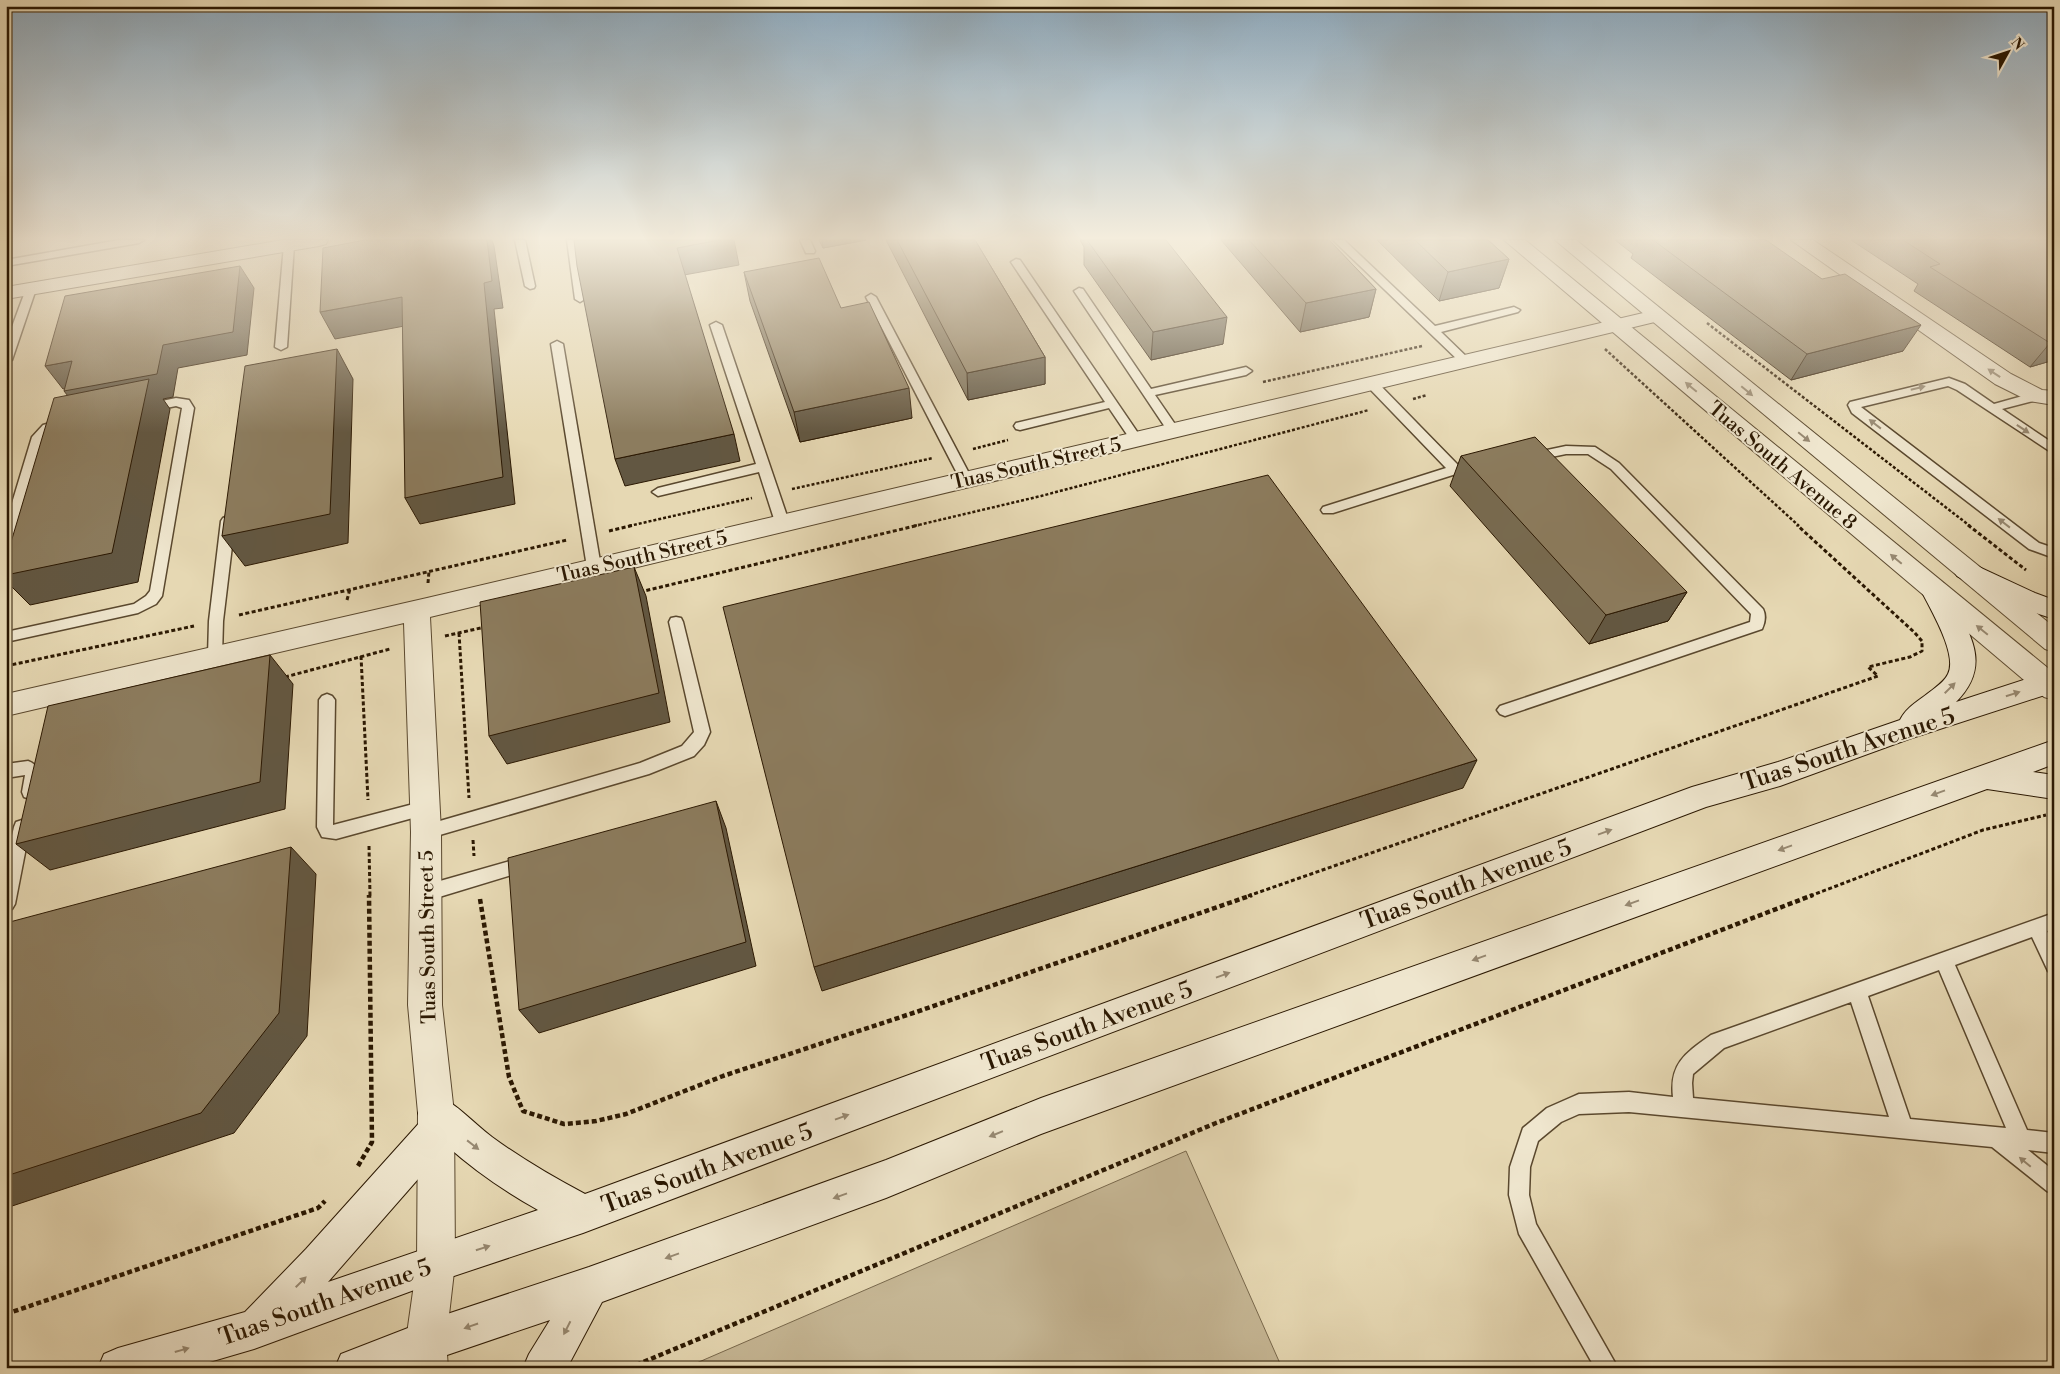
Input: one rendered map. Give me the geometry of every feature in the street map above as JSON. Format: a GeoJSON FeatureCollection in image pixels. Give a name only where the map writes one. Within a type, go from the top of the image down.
{"type":"FeatureCollection","features":[{"type":"Feature","properties":{"kind":"street","name":"Tuas South Avenue 8"},"geometry":{"type":"LineString","coordinates":[[1591,304],[1934,590],[2052,684]]}},
{"type":"Feature","properties":{"kind":"street","name":"Tuas South Avenue 8"},"geometry":{"type":"LineString","coordinates":[[1642,304],[2054,642]]}},
{"type":"Feature","properties":{"kind":"street"},"geometry":{"type":"LineString","coordinates":[[1894,304],[2003,379],[2045,397]]}},
{"type":"Feature","properties":{"kind":"street","name":"Tuas South Street 5"},"geometry":{"type":"LineString","coordinates":[[6,705],[417,610],[1656,316]]}},
{"type":"Feature","properties":{"kind":"street"},"geometry":{"type":"LineString","coordinates":[[1966,570],[2026,600],[2054,610]]}},
{"type":"Feature","properties":{"kind":"street"},"geometry":{"type":"LineString","coordinates":[[1900,731],[1931,707],[1960,678],[1964,662],[1953,631],[1934,590]]}},
{"type":"Feature","properties":{"kind":"street","name":"Tuas South Street 5"},"geometry":{"type":"LineString","coordinates":[[417,610],[426,820],[425,1005],[435,1123],[436,1263],[427,1354]]}},
{"type":"Feature","properties":{"kind":"street","name":"Tuas South Avenue 5"},"geometry":{"type":"LineString","coordinates":[[118,1368],[254,1330],[436,1263],[583,1214],[1702,796],[1780,774],[1900,731],[2052,684]]}},
{"type":"Feature","properties":{"kind":"street"},"geometry":{"type":"LineString","coordinates":[[355,1368],[427,1354],[589,1286],[886,1179],[1041,1116],[2054,752]]}},
{"type":"Feature","properties":{"kind":"street"},"geometry":{"type":"LineString","coordinates":[[1984,776],[2054,787]]}},
{"type":"Feature","properties":{"kind":"street"},"geometry":{"type":"LineString","coordinates":[[254,1330],[320,1263],[435,1123],[478,1149],[523,1180],[583,1214]]}},
{"type":"Feature","properties":{"kind":"street"},"geometry":{"type":"LineString","coordinates":[[543,1368],[561,1340],[589,1286]]}},
{"type":"Feature","properties":{"kind":"lane"},"geometry":{"type":"LineString","coordinates":[[6,360],[25,304]]}},
{"type":"Feature","properties":{"kind":"lane"},"geometry":{"type":"LineString","coordinates":[[281,347],[284,304]]}},
{"type":"Feature","properties":{"kind":"lane"},"geometry":{"type":"LineString","coordinates":[[875,304],[966,479]]}},
{"type":"Feature","properties":{"kind":"lane"},"geometry":{"type":"LineString","coordinates":[[1044,304],[1136,439]]}},
{"type":"Feature","properties":{"kind":"lane"},"geometry":{"type":"LineString","coordinates":[[1088,304],[1173,430]]}},
{"type":"Feature","properties":{"kind":"lane"},"geometry":{"type":"LineString","coordinates":[[1406,304],[1465,361]]}},
{"type":"Feature","properties":{"kind":"lane"},"geometry":{"type":"LineString","coordinates":[[1434,330],[1514,310]]}},
{"type":"Feature","properties":{"kind":"lane"},"geometry":{"type":"LineString","coordinates":[[716,325],[782,522]]}},
{"type":"Feature","properties":{"kind":"lane"},"geometry":{"type":"LineString","coordinates":[[557,344],[594,567]]}},
{"type":"Feature","properties":{"kind":"lane"},"geometry":{"type":"LineString","coordinates":[[1148,394],[1246,371]]}},
{"type":"Feature","properties":{"kind":"lane"},"geometry":{"type":"LineString","coordinates":[[2054,450],[1957,384],[1944,381],[1856,403],[1854,406],[2034,546],[2054,553]]}},
{"type":"Feature","properties":{"kind":"lane"},"geometry":{"type":"LineString","coordinates":[[1372,383],[1455,470]]}},
{"type":"Feature","properties":{"kind":"lane"},"geometry":{"type":"LineString","coordinates":[[1992,408],[2045,397]]}},
{"type":"Feature","properties":{"kind":"lane"},"geometry":{"type":"LineString","coordinates":[[6,637],[138,608],[151,600],[157,592],[188,408],[185,403],[176,402],[138,409]]}},
{"type":"Feature","properties":{"kind":"lane"},"geometry":{"type":"LineString","coordinates":[[1020,426],[1112,404]]}},
{"type":"Feature","properties":{"kind":"lane"},"geometry":{"type":"LineString","coordinates":[[6,547],[38,437],[47,428],[73,422]]}},
{"type":"Feature","properties":{"kind":"lane"},"geometry":{"type":"LineString","coordinates":[[1505,710],[1757,625],[1758,613],[1615,466],[1590,450],[1566,450],[1521,459]]}},
{"type":"Feature","properties":{"kind":"lane"},"geometry":{"type":"LineString","coordinates":[[1328,510],[1455,470],[1492,464]]}},
{"type":"Feature","properties":{"kind":"lane"},"geometry":{"type":"LineString","coordinates":[[658,492],[763,467]]}},
{"type":"Feature","properties":{"kind":"lane"},"geometry":{"type":"LineString","coordinates":[[215,656],[216,621],[230,503]]}},
{"type":"Feature","properties":{"kind":"lane"},"geometry":{"type":"LineString","coordinates":[[327,700],[325,827],[328,832],[336,832],[369,823],[426,820],[643,769],[688,751],[698,741],[702,732],[676,622]]}},
{"type":"Feature","properties":{"kind":"lane"},"geometry":{"type":"LineString","coordinates":[[6,771],[28,768],[33,772],[6,904]]}},
{"type":"Feature","properties":{"kind":"lane"},"geometry":{"type":"LineString","coordinates":[[426,893],[542,859]]}},
{"type":"Feature","properties":{"kind":"lane"},"geometry":{"type":"LineString","coordinates":[[1685,1108],[1681,1087],[1686,1066],[1718,1041],[2054,920]]}},
{"type":"Feature","properties":{"kind":"lane"},"geometry":{"type":"LineString","coordinates":[[2036,927],[2054,965]]}},
{"type":"Feature","properties":{"kind":"lane"},"geometry":{"type":"LineString","coordinates":[[1944,960],[2021,1140]]}},
{"type":"Feature","properties":{"kind":"lane"},"geometry":{"type":"LineString","coordinates":[[1857,992],[1903,1129]]}},
{"type":"Feature","properties":{"kind":"lane"},"geometry":{"type":"LineString","coordinates":[[1607,1368],[1526,1227],[1519,1195],[1520,1168],[1530,1135],[1554,1114],[1579,1104],[1629,1102],[2054,1143]]}},
{"type":"Feature","properties":{"kind":"lane"},"geometry":{"type":"LineString","coordinates":[[1997,1138],[2054,1184]]}},
{"type":"Feature","properties":{"kind":"path"},"geometry":{"type":"LineString","coordinates":[[1702,319],[2031,574]]}},
{"type":"Feature","properties":{"kind":"path"},"geometry":{"type":"LineString","coordinates":[[640,592],[1031,498],[1430,394]]}},
{"type":"Feature","properties":{"kind":"path"},"geometry":{"type":"LineString","coordinates":[[285,677],[361,656],[487,626]]}},
{"type":"Feature","properties":{"kind":"path"},"geometry":{"type":"LineString","coordinates":[[523,1112],[564,1124],[596,1121],[626,1114],[724,1076],[950,1000],[1878,676],[1868,667],[1910,657],[1922,650],[1922,642]]}},
{"type":"Feature","properties":{"kind":"path"},"geometry":{"type":"LineString","coordinates":[[354,1172],[372,1142],[369,823],[361,656]]}},
{"type":"Feature","properties":{"kind":"path"},"geometry":{"type":"LineString","coordinates":[[630,1368],[1216,1123],[1983,830],[2054,813]]}},
{"type":"Feature","properties":{"kind":"path"},"geometry":{"type":"LineString","coordinates":[[6,1314],[318,1208],[331,1197]]}},
{"type":"Feature","properties":{"kind":"shaded area"},"geometry":{"type":"Polygon","coordinates":[[[1186,1151],[1282,1368],[685,1368],[1186,1151]]]}},
{"type":"Feature","properties":{"kind":"building"},"geometry":{"type":"Polygon","coordinates":[[[63,304],[236,304],[233,332],[163,345],[157,374],[64,391],[72,361],[45,366],[63,304]]]}},
{"type":"Feature","properties":{"kind":"building"},"geometry":{"type":"Polygon","coordinates":[[[320,304],[363,304],[320,312],[320,304]]]}},
{"type":"Feature","properties":{"kind":"building"},"geometry":{"type":"Polygon","coordinates":[[[402,304],[486,304],[503,477],[405,498],[402,304]]]}},
{"type":"Feature","properties":{"kind":"building"},"geometry":{"type":"Polygon","coordinates":[[[585,304],[694,304],[734,434],[615,459],[585,304]]]}},
{"type":"Feature","properties":{"kind":"building"},"geometry":{"type":"Polygon","coordinates":[[[755,304],[839,304],[841,308],[870,304],[909,388],[794,412],[755,304]]]}},
{"type":"Feature","properties":{"kind":"building"},"geometry":{"type":"Polygon","coordinates":[[[931,304],[1013,304],[1045,357],[967,373],[931,304]]]}},
{"type":"Feature","properties":{"kind":"building"},"geometry":{"type":"Polygon","coordinates":[[[1133,304],[1217,304],[1227,317],[1153,332],[1133,304]]]}},
{"type":"Feature","properties":{"kind":"building"},"geometry":{"type":"Polygon","coordinates":[[[1740,304],[1890,304],[1921,325],[1807,354],[1740,304]]]}},
{"type":"Feature","properties":{"kind":"building"},"geometry":{"type":"Polygon","coordinates":[[[1989,304],[2054,304],[2054,342],[2050,343],[1989,304]]]}},
{"type":"Feature","properties":{"kind":"building"},"geometry":{"type":"Polygon","coordinates":[[[337,349],[330,514],[222,536],[245,366],[337,349]]]}},
{"type":"Feature","properties":{"kind":"building"},"geometry":{"type":"Polygon","coordinates":[[[149,379],[112,553],[6,575],[6,559],[54,398],[149,379]]]}},
{"type":"Feature","properties":{"kind":"building"},"geometry":{"type":"Polygon","coordinates":[[[1535,437],[1687,592],[1606,615],[1461,456],[1535,437]]]}},
{"type":"Feature","properties":{"kind":"building"},"geometry":{"type":"Polygon","coordinates":[[[1268,475],[1477,760],[814,967],[723,607],[1268,475]]]}},
{"type":"Feature","properties":{"kind":"building"},"geometry":{"type":"Polygon","coordinates":[[[634,567],[659,693],[489,736],[480,602],[634,567]]]}},
{"type":"Feature","properties":{"kind":"building"},"geometry":{"type":"Polygon","coordinates":[[[270,655],[260,782],[16,844],[48,706],[270,655]]]}},
{"type":"Feature","properties":{"kind":"building"},"geometry":{"type":"Polygon","coordinates":[[[716,801],[746,942],[519,1010],[508,858],[716,801]]]}},
{"type":"Feature","properties":{"kind":"building"},"geometry":{"type":"Polygon","coordinates":[[[291,847],[279,1013],[201,1113],[6,1176],[6,923],[291,847]]]}}]}
